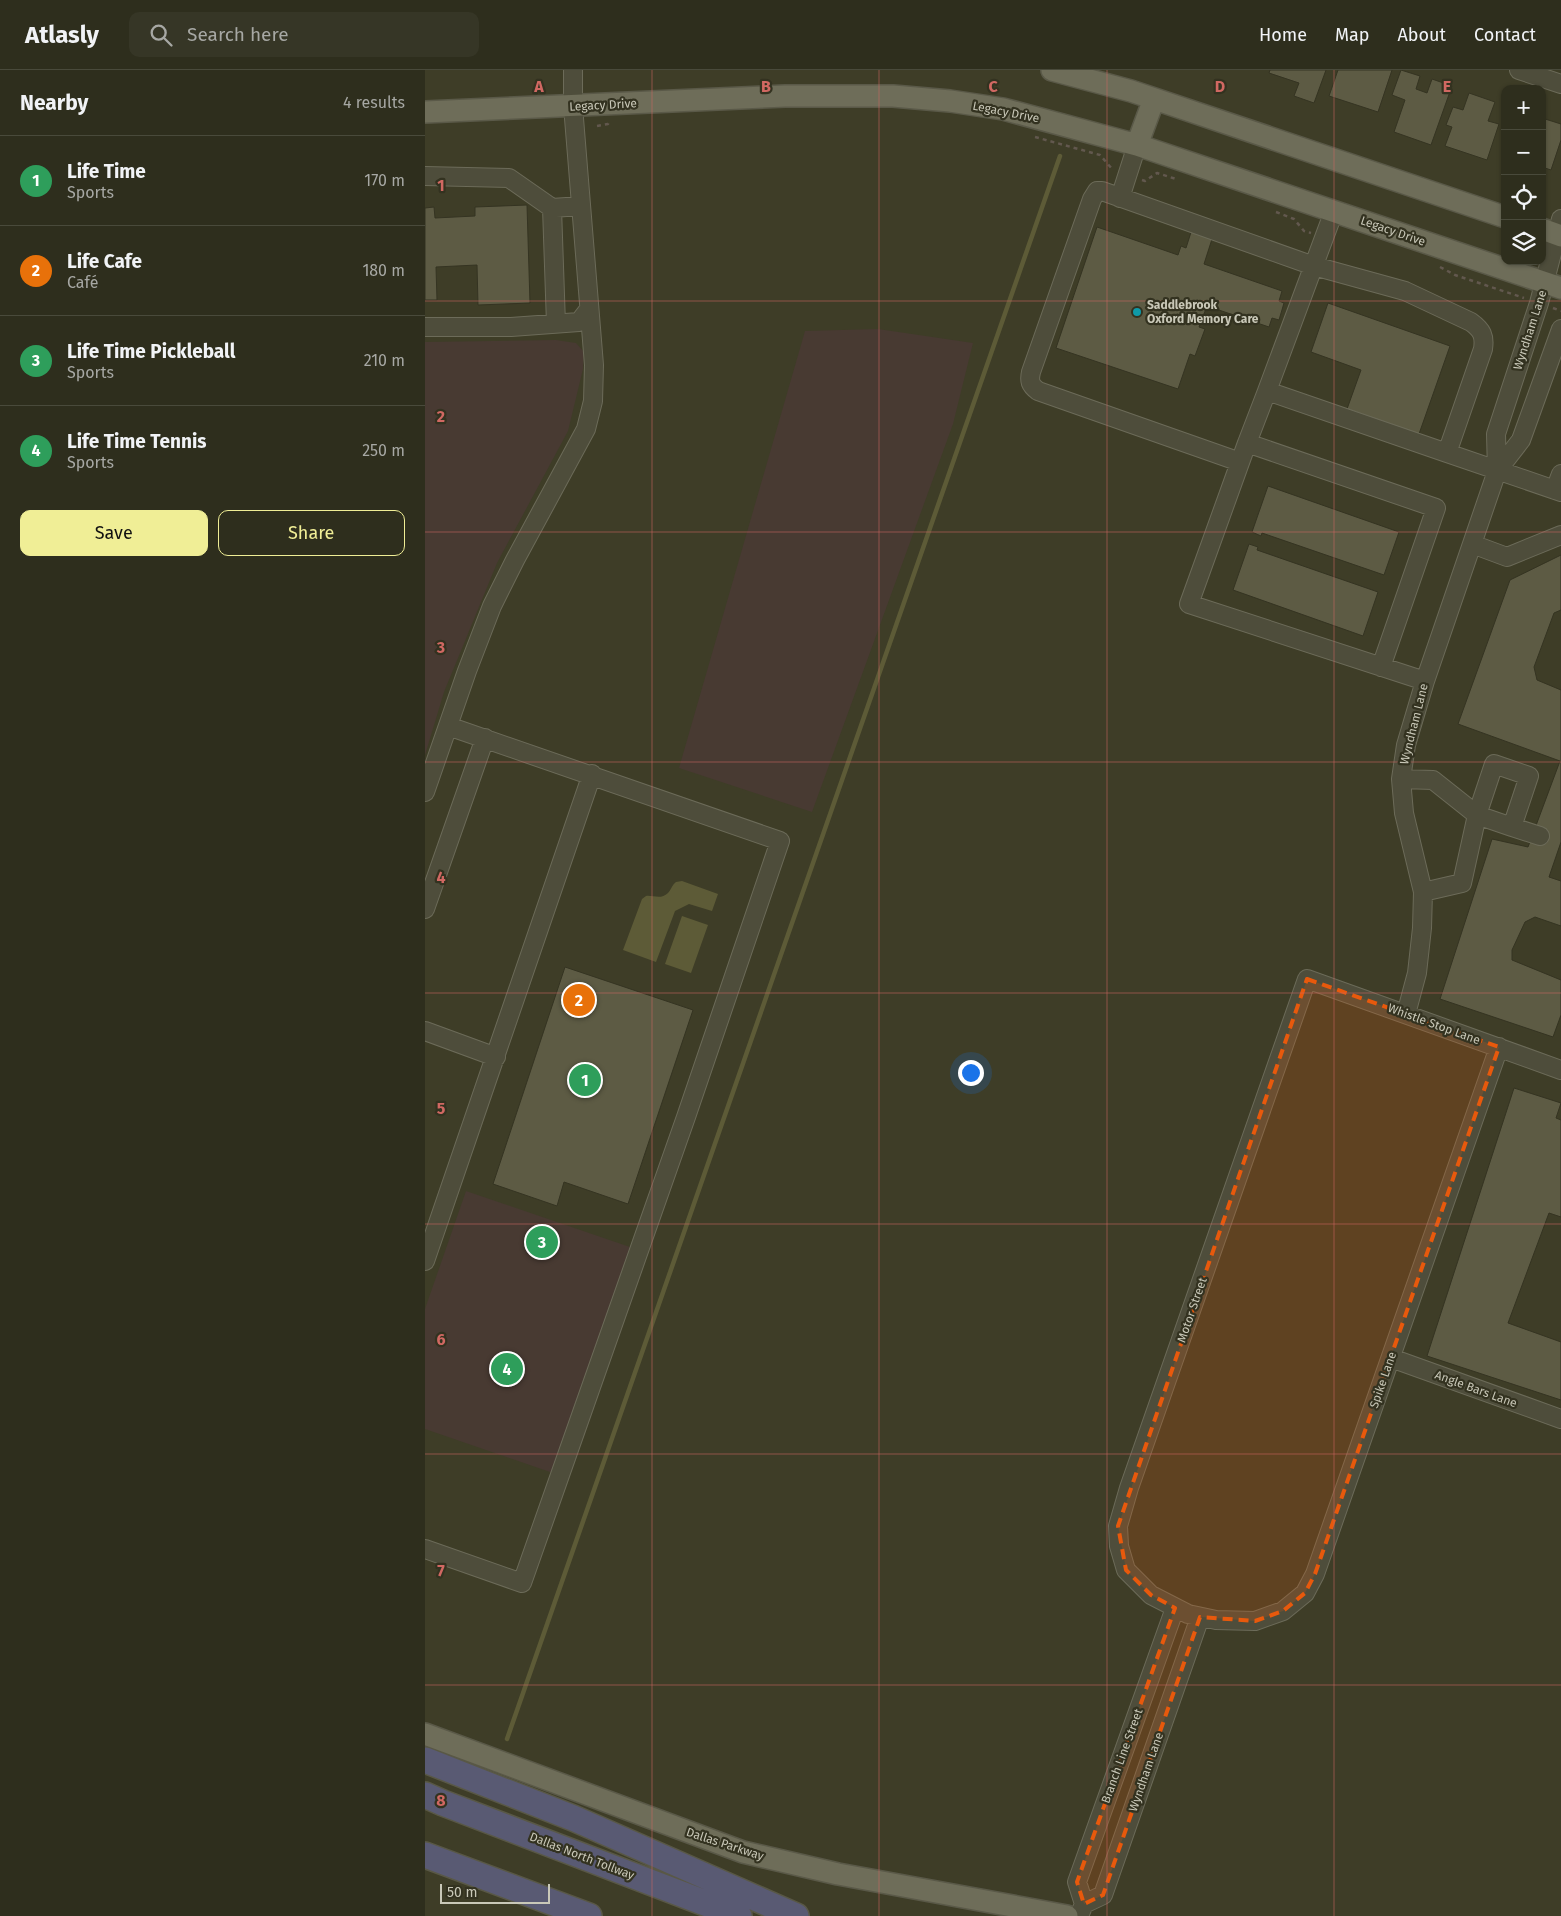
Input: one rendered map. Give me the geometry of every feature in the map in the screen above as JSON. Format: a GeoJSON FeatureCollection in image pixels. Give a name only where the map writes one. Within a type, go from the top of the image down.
{"type":"FeatureCollection","features":[{"type":"Feature","properties":{"kind":"highway"},"geometry":{"type":"LineString","coordinates":[[425,1760],[573,1818],[796,1916]]}},
{"type":"Feature","properties":{"kind":"highway","name":"Dallas North Tollway"},"geometry":{"type":"LineString","coordinates":[[425,1795],[739,1916]]}},
{"type":"Feature","properties":{"kind":"highway"},"geometry":{"type":"LineString","coordinates":[[425,1855],[589,1916]]}},
{"type":"Feature","properties":{"kind":"main road"},"geometry":{"type":"LineString","coordinates":[[1052,70],[1154,99],[1501,216]]}},
{"type":"Feature","properties":{"kind":"main road","name":"Legacy Drive"},"geometry":{"type":"LineString","coordinates":[[425,112],[785,96],[893,96],[950,101],[1003,109],[1137,145],[1553,286]]}},
{"type":"Feature","properties":{"kind":"main road"},"geometry":{"type":"LineString","coordinates":[[1137,145],[1154,99]]}},
{"type":"Feature","properties":{"kind":"main road","name":"Dallas Parkway"},"geometry":{"type":"LineString","coordinates":[[425,1734],[743,1852],[838,1874],[1076,1912]]}},
{"type":"Feature","properties":{"kind":"street"},"geometry":{"type":"LineString","coordinates":[[425,792],[492,606],[587,429],[593,401],[594,365],[573,106],[573,70]]}},
{"type":"Feature","properties":{"kind":"street"},"geometry":{"type":"LineString","coordinates":[[1519,70],[1561,84]]}},
{"type":"Feature","properties":{"kind":"street"},"geometry":{"type":"LineString","coordinates":[[1120,198],[1137,145]]}},
{"type":"Feature","properties":{"kind":"street"},"geometry":{"type":"LineString","coordinates":[[425,176],[509,178],[552,208],[581,206]]}},
{"type":"Feature","properties":{"kind":"street"},"geometry":{"type":"LineString","coordinates":[[1240,462],[1032,387],[1029,380],[1031,372],[1092,199],[1097,191],[1102,191],[1314,266],[1405,291],[1481,328],[1484,340],[1483,349],[1447,453]]}},
{"type":"Feature","properties":{"kind":"street"},"geometry":{"type":"LineString","coordinates":[[552,208],[556,324]]}},
{"type":"Feature","properties":{"kind":"street"},"geometry":{"type":"LineString","coordinates":[[1334,211],[1189,604],[1425,682]]}},
{"type":"Feature","properties":{"kind":"street","name":"Wyndham Lane"},"geometry":{"type":"LineString","coordinates":[[1497,471],[1496,434],[1553,286],[1555,230]]}},
{"type":"Feature","properties":{"kind":"street"},"geometry":{"type":"LineString","coordinates":[[425,327],[511,327],[579,322],[589,309]]}},
{"type":"Feature","properties":{"kind":"street","name":"Wyndham Lane"},"geometry":{"type":"LineString","coordinates":[[1406,1014],[1417,973],[1422,928],[1423,892],[1404,813],[1401,779],[1406,745],[1425,682],[1497,471],[1521,440],[1561,329]]}},
{"type":"Feature","properties":{"kind":"street"},"geometry":{"type":"LineString","coordinates":[[1267,391],[1497,471],[1559,485]]}},
{"type":"Feature","properties":{"kind":"street"},"geometry":{"type":"LineString","coordinates":[[1247,443],[1436,508],[1381,667]]}},
{"type":"Feature","properties":{"kind":"street"},"geometry":{"type":"LineString","coordinates":[[1472,544],[1507,557],[1561,535]]}},
{"type":"Feature","properties":{"kind":"street"},"geometry":{"type":"LineString","coordinates":[[425,1550],[522,1583],[683,1126],[780,841],[592,774],[448,726]]}},
{"type":"Feature","properties":{"kind":"street"},"geometry":{"type":"LineString","coordinates":[[425,909],[485,738]]}},
{"type":"Feature","properties":{"kind":"street"},"geometry":{"type":"LineString","coordinates":[[1423,892],[1462,884],[1477,815],[1494,764],[1529,776],[1512,827]]}},
{"type":"Feature","properties":{"kind":"street"},"geometry":{"type":"LineString","coordinates":[[425,1261],[592,774]]}},
{"type":"Feature","properties":{"kind":"street"},"geometry":{"type":"LineString","coordinates":[[1401,779],[1433,780],[1477,815],[1540,836]]}},
{"type":"Feature","properties":{"kind":"street","name":"Whistle Stop Lane"},"geometry":{"type":"LineString","coordinates":[[1307,979],[1561,1070]]}},
{"type":"Feature","properties":{"kind":"street","name":"Motor Street"},"geometry":{"type":"LineString","coordinates":[[1188,1613],[1151,1595],[1126,1570],[1119,1546],[1118,1526],[1129,1488],[1307,979]]}},
{"type":"Feature","properties":{"kind":"street"},"geometry":{"type":"LineString","coordinates":[[425,1031],[495,1057]]}},
{"type":"Feature","properties":{"kind":"street","name":"Spike Lane"},"geometry":{"type":"LineString","coordinates":[[1188,1613],[1216,1620],[1255,1621],[1283,1611],[1305,1593],[1315,1574],[1499,1048]]}},
{"type":"Feature","properties":{"kind":"street","name":"Angle Bars Lane"},"geometry":{"type":"LineString","coordinates":[[1391,1358],[1561,1419]]}},
{"type":"Feature","properties":{"kind":"street","name":"Wyndham Lane"},"geometry":{"type":"LineString","coordinates":[[1076,1912],[1103,1895],[1188,1613]]}},
{"type":"Feature","properties":{"kind":"street","name":"Branch Line Street"},"geometry":{"type":"LineString","coordinates":[[1076,1912],[1077,1882],[1188,1613]]}},
{"type":"Feature","properties":{"kind":"path"},"geometry":{"type":"LineString","coordinates":[[597,126],[607,124],[611,119]]}},
{"type":"Feature","properties":{"kind":"path"},"geometry":{"type":"LineString","coordinates":[[1035,137],[1100,155],[1113,170],[1145,181],[1157,174],[1185,181]]}},
{"type":"Feature","properties":{"kind":"path"},"geometry":{"type":"LineString","coordinates":[[1276,212],[1294,219],[1304,231],[1324,238]]}},
{"type":"Feature","properties":{"kind":"path"},"geometry":{"type":"LineString","coordinates":[[1439,267],[1455,275],[1519,296]]}},
{"type":"Feature","properties":{"kind":"highlighted area"},"geometry":{"type":"Polygon","coordinates":[[[1307,979],[1499,1047],[1315,1574],[1305,1593],[1283,1611],[1255,1621],[1200,1617],[1103,1895],[1084,1904],[1077,1882],[1175,1608],[1151,1595],[1126,1570],[1118,1526],[1307,979]]]}},
{"type":"Feature","properties":{"kind":"shaded area"},"geometry":{"type":"Polygon","coordinates":[[[878,329],[973,343],[953,424],[812,812],[679,768],[805,331],[878,329]]]}},
{"type":"Feature","properties":{"kind":"shaded area"},"geometry":{"type":"Polygon","coordinates":[[[556,340],[576,343],[584,352],[583,369],[568,431],[497,563],[444,692],[425,755],[425,342],[556,340]]]}},
{"type":"Feature","properties":{"kind":"shaded area"},"geometry":{"type":"Polygon","coordinates":[[[682,881],[718,894],[712,911],[689,904],[675,911],[656,962],[623,950],[642,899],[646,896],[660,897],[665,895],[676,882],[682,881]]]}},
{"type":"Feature","properties":{"kind":"shaded area"},"geometry":{"type":"Polygon","coordinates":[[[682,916],[708,925],[691,973],[665,964],[682,916]]]}},
{"type":"Feature","properties":{"kind":"shaded area"},"geometry":{"type":"Polygon","coordinates":[[[466,1191],[630,1247],[553,1473],[425,1429],[425,1309],[466,1191]]]}},
{"type":"Feature","properties":{"kind":"building"},"geometry":{"type":"Polygon","coordinates":[[[1270,70],[1326,70],[1314,103],[1294,96],[1299,83],[1269,73],[1270,70]]]}},
{"type":"Feature","properties":{"kind":"building"},"geometry":{"type":"Polygon","coordinates":[[[1338,70],[1392,70],[1378,112],[1329,96],[1338,70]]]}},
{"type":"Feature","properties":{"kind":"building"},"geometry":{"type":"Polygon","coordinates":[[[1401,70],[1420,76],[1416,89],[1427,93],[1432,79],[1452,86],[1431,145],[1394,132],[1405,100],[1392,95],[1401,70]]]}},
{"type":"Feature","properties":{"kind":"building"},"geometry":{"type":"Polygon","coordinates":[[[1469,93],[1495,102],[1488,121],[1499,124],[1487,160],[1445,146],[1452,127],[1446,125],[1453,107],[1463,110],[1469,93]]]}},
{"type":"Feature","properties":{"kind":"building"},"geometry":{"type":"Polygon","coordinates":[[[1546,119],[1561,124],[1561,140],[1551,170],[1546,168],[1546,119]]]}},
{"type":"Feature","properties":{"kind":"building"},"geometry":{"type":"Polygon","coordinates":[[[527,205],[530,303],[478,305],[477,265],[436,267],[437,300],[425,300],[425,208],[434,207],[435,218],[475,216],[475,207],[527,205]]]}},
{"type":"Feature","properties":{"kind":"building","name":"Saddlebrook Oxford Memory Care"},"geometry":{"type":"Polygon","coordinates":[[[1097,227],[1178,255],[1181,246],[1186,248],[1192,229],[1213,236],[1204,264],[1282,291],[1279,301],[1284,303],[1279,320],[1272,318],[1269,327],[1207,306],[1199,327],[1205,329],[1195,356],[1190,354],[1178,389],[1056,348],[1097,227]]]}},
{"type":"Feature","properties":{"kind":"building"},"geometry":{"type":"Polygon","coordinates":[[[1328,303],[1450,346],[1419,434],[1347,409],[1361,370],[1311,352],[1328,303]]]}},
{"type":"Feature","properties":{"kind":"building"},"geometry":{"type":"Polygon","coordinates":[[[1268,486],[1399,532],[1384,575],[1262,533],[1261,536],[1252,532],[1268,486]]]}},
{"type":"Feature","properties":{"kind":"building"},"geometry":{"type":"Polygon","coordinates":[[[1249,544],[1258,547],[1257,550],[1378,592],[1363,636],[1233,590],[1249,544]]]}},
{"type":"Feature","properties":{"kind":"building"},"geometry":{"type":"Polygon","coordinates":[[[1561,555],[1561,610],[1554,613],[1534,667],[1537,680],[1561,690],[1561,842],[1549,877],[1561,881],[1561,926],[1535,917],[1525,922],[1512,950],[1512,960],[1561,980],[1561,1015],[1553,1037],[1440,999],[1492,839],[1528,847],[1560,761],[1458,724],[1510,580],[1561,555]]]}},
{"type":"Feature","properties":{"kind":"building"},"geometry":{"type":"Polygon","coordinates":[[[565,967],[693,1010],[628,1204],[564,1182],[557,1206],[493,1184],[565,967]]]}},
{"type":"Feature","properties":{"kind":"building"},"geometry":{"type":"Polygon","coordinates":[[[1514,1088],[1561,1103],[1556,1118],[1561,1120],[1561,1217],[1549,1213],[1508,1323],[1561,1342],[1561,1400],[1427,1356],[1514,1088]]]}},
{"type":"Feature","properties":{"kind":"waterway"},"geometry":{"type":"LineString","coordinates":[[507,1739],[1060,156]]}},
{"type":"Feature","properties":{"kind":"place","name":"Saddlebrook Oxford Memory Care"},"geometry":{"type":"Point","coordinates":[1137,312]}},
{"type":"Feature","properties":{"kind":"place","name":"Life Cafe"},"geometry":{"type":"Point","coordinates":[579,1000]}},
{"type":"Feature","properties":{"kind":"place","name":"Life Time"},"geometry":{"type":"Point","coordinates":[585,1080]}},
{"type":"Feature","properties":{"kind":"place","name":"Life Time Pickleball"},"geometry":{"type":"Point","coordinates":[542,1242]}},
{"type":"Feature","properties":{"kind":"place","name":"Life Time Tennis"},"geometry":{"type":"Point","coordinates":[507,1369]}}]}
